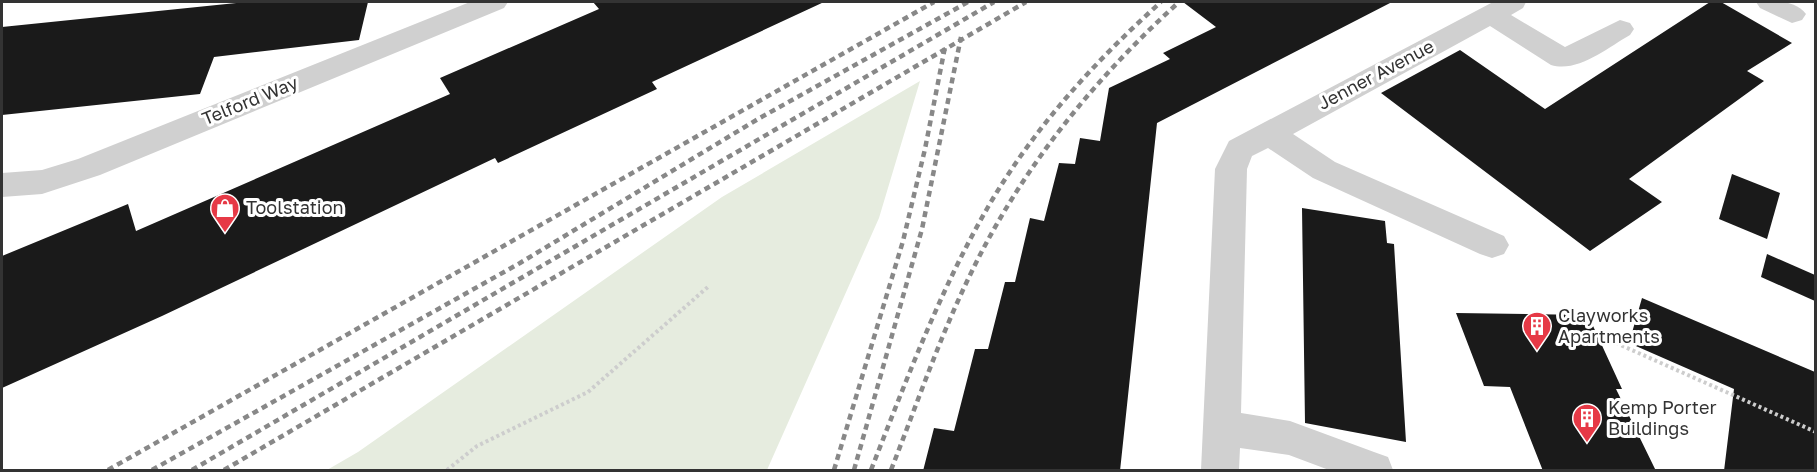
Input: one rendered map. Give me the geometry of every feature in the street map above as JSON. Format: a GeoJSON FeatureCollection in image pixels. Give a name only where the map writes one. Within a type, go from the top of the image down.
{"type":"FeatureCollection","features":[{"type":"Feature","properties":{"kind":"street","name":"Telford Way"},"geometry":{"type":"LineString","coordinates":[[2,185],[42,182],[89,167],[494,2]]}},
{"type":"Feature","properties":{"kind":"street"},"geometry":{"type":"LineString","coordinates":[[1501,8],[1561,58],[1569,57],[1620,29]]}},
{"type":"Feature","properties":{"kind":"street","name":"Jenner Avenue"},"geometry":{"type":"LineString","coordinates":[[1254,141],[1501,8]]}},
{"type":"Feature","properties":{"kind":"street"},"geometry":{"type":"LineString","coordinates":[[1220,471],[1231,169],[1254,141],[1492,245]]}},
{"type":"Feature","properties":{"kind":"street"},"geometry":{"type":"LineString","coordinates":[[1223,428],[1290,438],[1374,471]]}},
{"type":"Feature","properties":{"kind":"path"},"geometry":{"type":"LineString","coordinates":[[447,471],[477,447],[588,392],[709,286]]}},
{"type":"Feature","properties":{"kind":"path"},"geometry":{"type":"LineString","coordinates":[[1616,343],[1815,432]]}},
{"type":"Feature","properties":{"kind":"shaded area"},"geometry":{"type":"Polygon","coordinates":[[[920,81],[879,218],[767,470],[327,470],[358,452],[722,197],[920,81]]]}},
{"type":"Feature","properties":{"kind":"building"},"geometry":{"type":"Polygon","coordinates":[[[246,2],[368,2],[359,40],[214,57],[200,94],[2,115],[2,27],[246,2]]]}},
{"type":"Feature","properties":{"kind":"building"},"geometry":{"type":"Polygon","coordinates":[[[593,2],[824,2],[652,82],[657,89],[498,163],[495,158],[162,316],[2,388],[2,256],[128,204],[136,231],[450,94],[440,78],[599,9],[593,2]]]}},
{"type":"Feature","properties":{"kind":"building"},"geometry":{"type":"Polygon","coordinates":[[[1183,2],[1392,2],[1157,123],[1120,471],[923,471],[934,428],[954,431],[975,349],[988,349],[1005,282],[1015,282],[1030,218],[1044,221],[1059,163],[1075,164],[1080,138],[1100,141],[1109,88],[1170,59],[1163,53],[1216,27],[1183,2]]]}},
{"type":"Feature","properties":{"kind":"building"},"geometry":{"type":"Polygon","coordinates":[[[1710,2],[1721,2],[1792,43],[1747,71],[1764,81],[1629,179],[1662,202],[1590,251],[1381,93],[1460,50],[1545,109],[1710,2]]]}},
{"type":"Feature","properties":{"kind":"building"},"geometry":{"type":"Polygon","coordinates":[[[1732,174],[1780,193],[1767,239],[1719,219],[1732,174]]]}},
{"type":"Feature","properties":{"kind":"building"},"geometry":{"type":"Polygon","coordinates":[[[1302,208],[1385,221],[1387,243],[1394,244],[1406,442],[1305,423],[1302,208]]]}},
{"type":"Feature","properties":{"kind":"building"},"geometry":{"type":"Polygon","coordinates":[[[1767,254],[1815,275],[1815,301],[1761,277],[1767,254]]]}},
{"type":"Feature","properties":{"kind":"building","name":"Clayworks Apartments"},"geometry":{"type":"Polygon","coordinates":[[[1642,298],[1815,372],[1815,471],[1724,471],[1734,389],[1629,343],[1642,298]]]}},
{"type":"Feature","properties":{"kind":"building"},"geometry":{"type":"Polygon","coordinates":[[[1456,313],[1588,315],[1622,389],[1616,389],[1656,471],[1543,471],[1510,387],[1484,386],[1456,313]]]}},
{"type":"Feature","properties":{"kind":"railway"},"geometry":{"type":"LineString","coordinates":[[108,470],[934,2]]}},
{"type":"Feature","properties":{"kind":"railway"},"geometry":{"type":"LineString","coordinates":[[152,470],[520,263],[758,119],[968,2]]}},
{"type":"Feature","properties":{"kind":"railway"},"geometry":{"type":"LineString","coordinates":[[192,470],[994,2]]}},
{"type":"Feature","properties":{"kind":"railway"},"geometry":{"type":"LineString","coordinates":[[960,40],[1026,2]]}},
{"type":"Feature","properties":{"kind":"railway"},"geometry":{"type":"LineString","coordinates":[[871,470],[939,303],[988,207],[1025,150],[1066,98],[1112,48],[1161,2]]}},
{"type":"Feature","properties":{"kind":"railway"},"geometry":{"type":"LineString","coordinates":[[891,470],[960,296],[1013,196],[1062,127],[1089,94],[1148,31],[1179,2]]}},
{"type":"Feature","properties":{"kind":"railway"},"geometry":{"type":"LineString","coordinates":[[854,470],[922,229],[960,40]]}},
{"type":"Feature","properties":{"kind":"railway"},"geometry":{"type":"LineString","coordinates":[[944,50],[960,40]]}},
{"type":"Feature","properties":{"kind":"railway"},"geometry":{"type":"LineString","coordinates":[[224,470],[944,50]]}},
{"type":"Feature","properties":{"kind":"railway"},"geometry":{"type":"LineString","coordinates":[[834,470],[903,241],[925,149],[944,50]]}},
{"type":"Feature","properties":{"kind":"place","name":"Toolstation"},"geometry":{"type":"Point","coordinates":[225,234]}},
{"type":"Feature","properties":{"kind":"place","name":"Clayworks Apartments"},"geometry":{"type":"Point","coordinates":[1537,352]}},
{"type":"Feature","properties":{"kind":"place","name":"Kemp Porter Buildings"},"geometry":{"type":"Point","coordinates":[1587,444]}}]}
